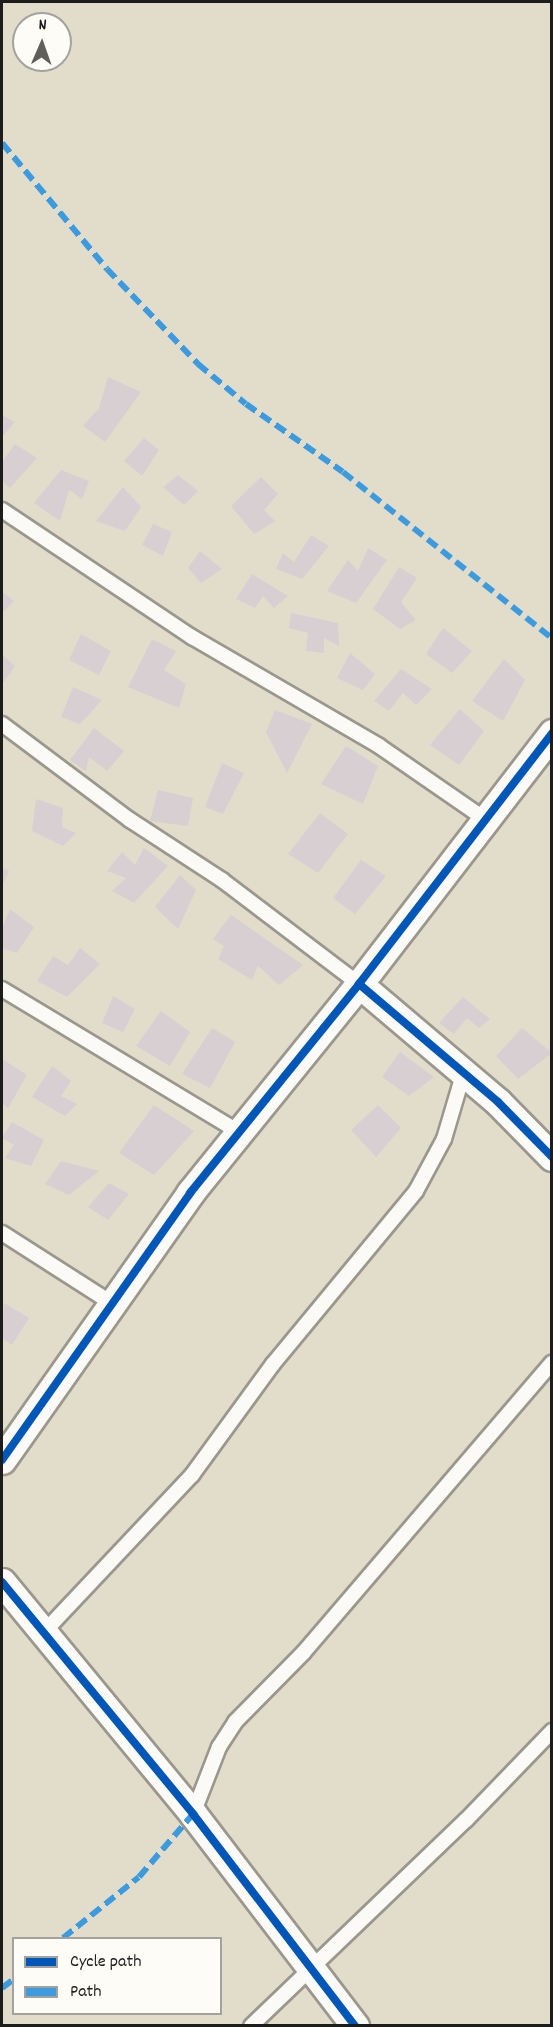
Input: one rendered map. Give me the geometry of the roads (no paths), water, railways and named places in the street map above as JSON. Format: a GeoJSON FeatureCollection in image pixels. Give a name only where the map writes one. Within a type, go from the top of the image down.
{"type":"FeatureCollection","features":[{"type":"Feature","properties":{"kind":"street"},"geometry":{"type":"LineString","coordinates":[[2,1461],[110,1302],[237,1131],[359,984],[552,733]]}},
{"type":"Feature","properties":{"kind":"street"},"geometry":{"type":"LineString","coordinates":[[359,984],[463,1075],[498,1102],[552,1157]]}},
{"type":"Feature","properties":{"kind":"street"},"geometry":{"type":"LineString","coordinates":[[2,1582],[193,1814],[355,2025]]}},
{"type":"Feature","properties":{"kind":"lane"},"geometry":{"type":"LineString","coordinates":[[2,510],[192,637],[379,746],[485,819]]}},
{"type":"Feature","properties":{"kind":"lane"},"geometry":{"type":"LineString","coordinates":[[2,724],[130,820],[222,880],[359,984]]}},
{"type":"Feature","properties":{"kind":"lane"},"geometry":{"type":"LineString","coordinates":[[2,989],[237,1131]]}},
{"type":"Feature","properties":{"kind":"lane"},"geometry":{"type":"LineString","coordinates":[[44,1632],[192,1475],[287,1347],[416,1191],[444,1139],[463,1075]]}},
{"type":"Feature","properties":{"kind":"lane"},"geometry":{"type":"LineString","coordinates":[[2,1233],[110,1302]]}},
{"type":"Feature","properties":{"kind":"lane"},"geometry":{"type":"LineString","coordinates":[[193,1814],[219,1747],[235,1722],[304,1652],[552,1363]]}},
{"type":"Feature","properties":{"kind":"lane"},"geometry":{"type":"LineString","coordinates":[[251,2025],[312,1971],[552,1731]]}}]}
